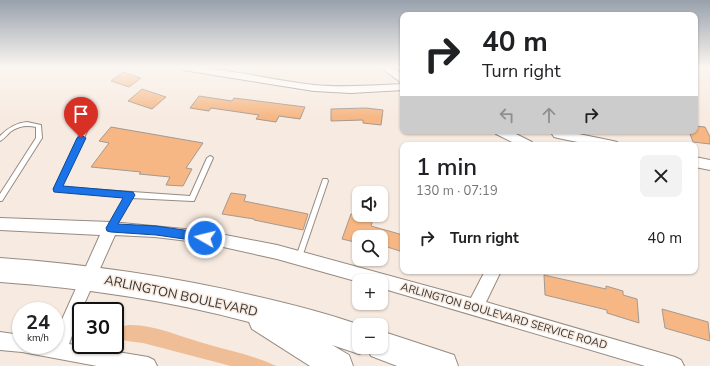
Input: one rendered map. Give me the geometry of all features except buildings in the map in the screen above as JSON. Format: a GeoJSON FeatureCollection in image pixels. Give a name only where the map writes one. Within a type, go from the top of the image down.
{"type":"FeatureCollection","features":[{"type":"Feature","properties":{"kind":"highway","name":"ARLINGTON BOULEVARD"},"geometry":{"type":"LineString","coordinates":[[0,270],[49,273],[128,283],[240,306],[352,337]]}},
{"type":"Feature","properties":{"kind":"highway"},"geometry":{"type":"LineString","coordinates":[[240,306],[338,366]]}},
{"type":"Feature","properties":{"kind":"highway"},"geometry":{"type":"LineString","coordinates":[[388,348],[443,366]]}},
{"type":"Feature","properties":{"kind":"street"},"geometry":{"type":"LineString","coordinates":[[290,84],[314,88],[351,90],[400,88]]}},
{"type":"Feature","properties":{"kind":"street"},"geometry":{"type":"LineString","coordinates":[[506,134],[522,142]]}},
{"type":"Feature","properties":{"kind":"street"},"geometry":{"type":"LineString","coordinates":[[557,137],[592,142]]}},
{"type":"Feature","properties":{"kind":"street"},"geometry":{"type":"LineString","coordinates":[[698,163],[710,165]]}},
{"type":"Feature","properties":{"kind":"street","name":"ARLINGTON BOULEVARD SERVICE ROAD"},"geometry":{"type":"LineString","coordinates":[[0,224],[156,231],[205,238],[299,257],[675,366]]}},
{"type":"Feature","properties":{"kind":"street"},"geometry":{"type":"LineString","coordinates":[[64,335],[99,250],[111,228]]}},
{"type":"Feature","properties":{"kind":"street"},"geometry":{"type":"LineString","coordinates":[[475,307],[492,274]]}},
{"type":"Feature","properties":{"kind":"street"},"geometry":{"type":"LineString","coordinates":[[0,341],[12,343]]}},
{"type":"Feature","properties":{"kind":"street"},"geometry":{"type":"LineString","coordinates":[[64,351],[148,366]]}},
{"type":"Feature","properties":{"kind":"lane"},"geometry":{"type":"LineString","coordinates":[[0,139],[14,126],[30,123],[39,126],[39,138],[0,198]]}},
{"type":"Feature","properties":{"kind":"lane"},"geometry":{"type":"LineString","coordinates":[[87,125],[57,189],[192,199],[210,158]]}},
{"type":"Feature","properties":{"kind":"lane"},"geometry":{"type":"LineString","coordinates":[[299,257],[325,181]]}},
{"type":"Feature","properties":{"kind":"lane"},"geometry":{"type":"LineString","coordinates":[[111,228],[130,195]]}},
{"type":"Feature","properties":{"kind":"shaded area"},"geometry":{"type":"Polygon","coordinates":[[[124,326],[147,326],[166,331],[249,356],[276,366],[231,366],[143,343],[127,341],[124,340],[124,326]]]}},
{"type":"Feature","properties":{"kind":"route"},"geometry":{"type":"LineString","coordinates":[[81,138],[57,189],[130,195],[111,228],[156,231],[205,238]]}}]}
